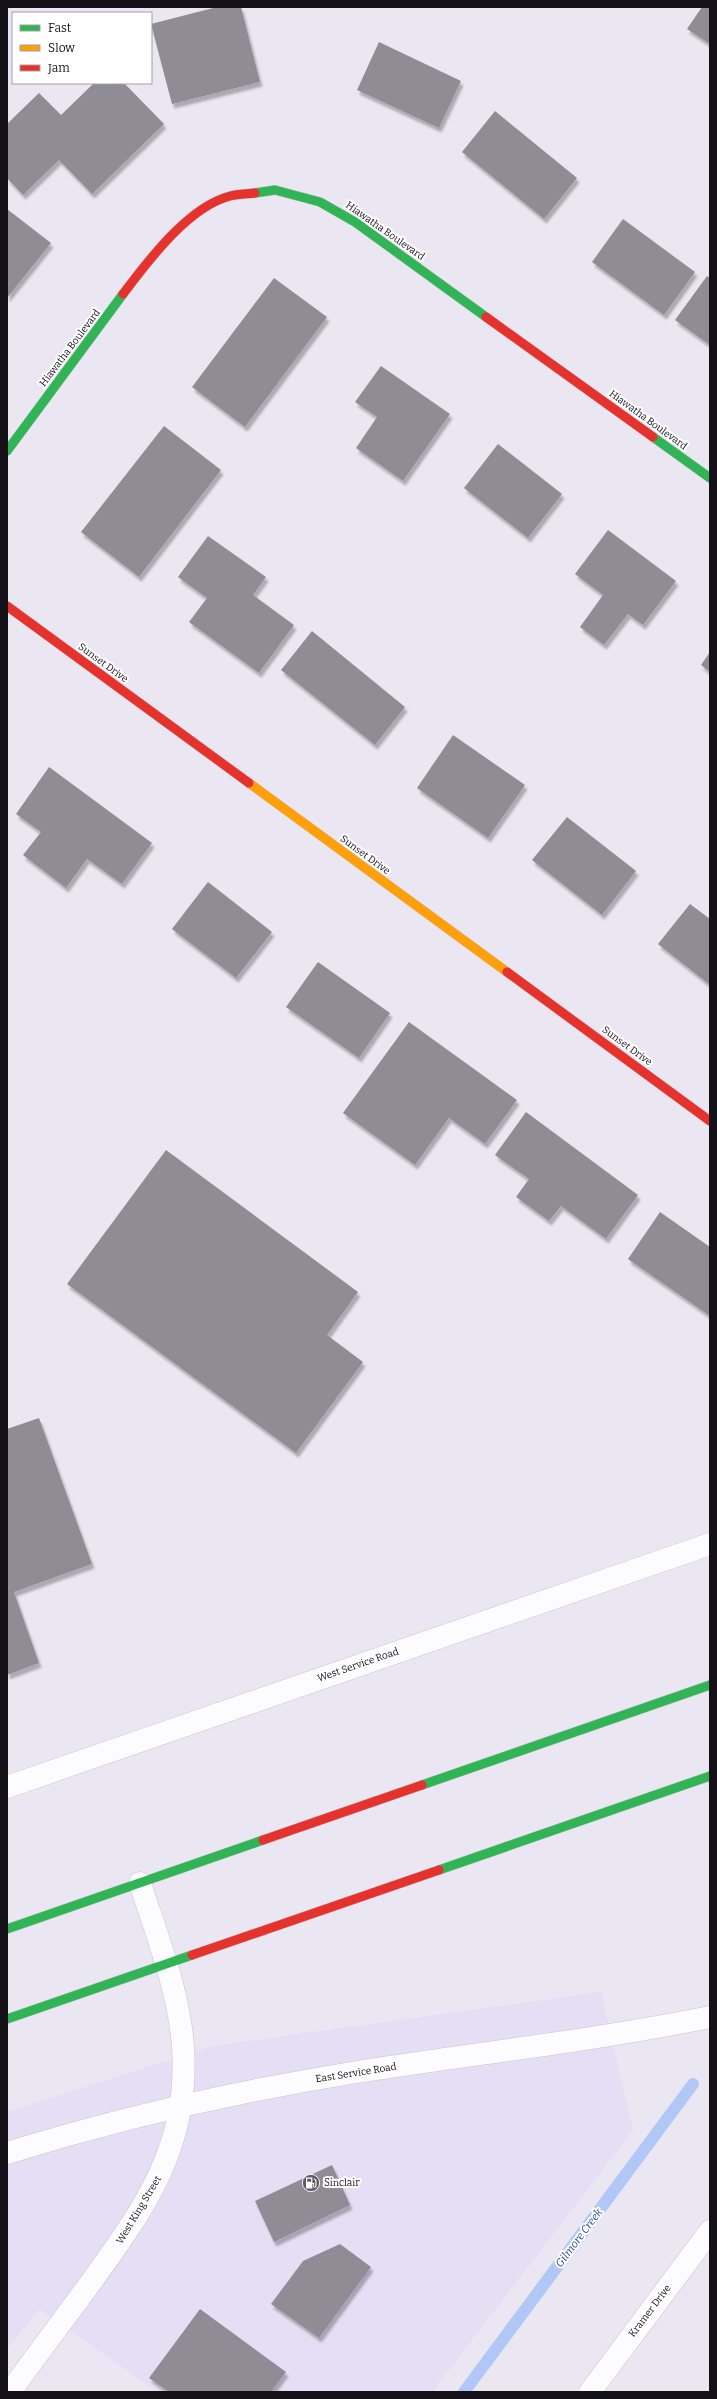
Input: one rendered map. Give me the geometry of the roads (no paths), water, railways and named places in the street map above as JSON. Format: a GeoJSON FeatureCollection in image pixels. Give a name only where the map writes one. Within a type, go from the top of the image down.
{"type":"FeatureCollection","features":[{"type":"Feature","properties":{"kind":"main road","name":"Hiawatha Boulevard"},"geometry":{"type":"LineString","coordinates":[[7,451],[155,252],[203,208],[230,196],[276,190],[320,202],[355,222],[710,478]]}},
{"type":"Feature","properties":{"kind":"main road","name":"Sunset Drive"},"geometry":{"type":"LineString","coordinates":[[7,606],[710,1120]]}},
{"type":"Feature","properties":{"kind":"main road"},"geometry":{"type":"LineString","coordinates":[[7,1929],[710,1685]]}},
{"type":"Feature","properties":{"kind":"main road"},"geometry":{"type":"LineString","coordinates":[[7,2019],[710,1776]]}},
{"type":"Feature","properties":{"kind":"street","name":"West Service Road"},"geometry":{"type":"LineString","coordinates":[[7,1787],[710,1544]]}},
{"type":"Feature","properties":{"kind":"street","name":"West King Street"},"geometry":{"type":"LineString","coordinates":[[10,2392],[130,2229],[160,2176],[172,2144],[181,2105],[183,2045],[166,1964],[140,1883]]}},
{"type":"Feature","properties":{"kind":"street","name":"East Service Road"},"geometry":{"type":"LineString","coordinates":[[7,2153],[181,2105],[351,2073],[616,2034],[710,2017]]}},
{"type":"Feature","properties":{"kind":"street","name":"Kramer Drive"},"geometry":{"type":"LineString","coordinates":[[590,2392],[710,2231]]}},
{"type":"Feature","properties":{"kind":"waterway","name":"Gilmore Creek"},"geometry":{"type":"LineString","coordinates":[[464,2392],[693,2084]]}},
{"type":"Feature","properties":{"kind":"place","name":"Sinclair"},"geometry":{"type":"Point","coordinates":[311,2183]}}]}
